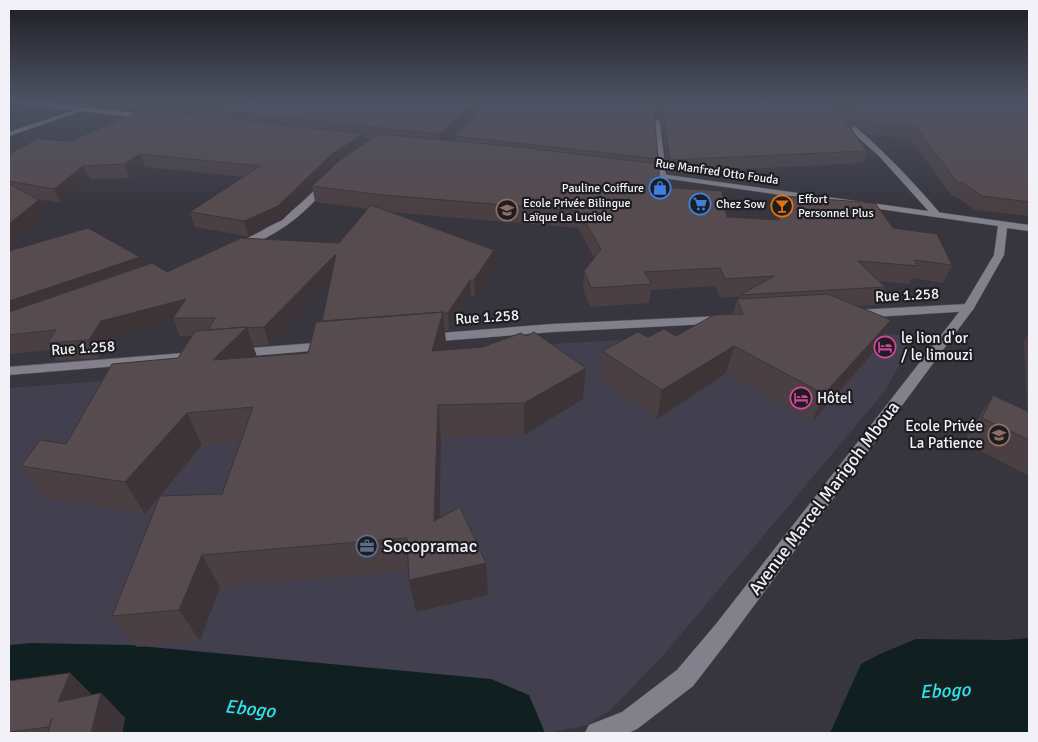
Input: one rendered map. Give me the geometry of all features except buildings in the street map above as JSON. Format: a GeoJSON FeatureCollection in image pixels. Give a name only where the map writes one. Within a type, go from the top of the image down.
{"type":"FeatureCollection","features":[{"type":"Feature","properties":{"kind":"street"},"geometry":{"type":"LineString","coordinates":[[658,136],[662,176]]}},
{"type":"Feature","properties":{"kind":"street"},"geometry":{"type":"LineString","coordinates":[[860,136],[914,188],[936,214]]}},
{"type":"Feature","properties":{"kind":"street","name":"Rue Manfred Otto Fouda"},"geometry":{"type":"LineString","coordinates":[[633,172],[1029,228]]}},
{"type":"Feature","properties":{"kind":"street"},"geometry":{"type":"LineString","coordinates":[[229,249],[262,237],[286,224],[334,176]]}},
{"type":"Feature","properties":{"kind":"street","name":"Avenue Marcel Marigoh Mboua"},"geometry":{"type":"LineString","coordinates":[[597,733],[629,721],[685,678],[723,631],[968,308],[999,255],[1003,224]]}},
{"type":"Feature","properties":{"kind":"street","name":"Rue 1.258"},"geometry":{"type":"LineString","coordinates":[[840,314],[968,308]]}},
{"type":"Feature","properties":{"kind":"street","name":"Rue 1.258"},"geometry":{"type":"LineString","coordinates":[[414,339],[552,328],[740,319]]}},
{"type":"Feature","properties":{"kind":"street"},"geometry":{"type":"LineString","coordinates":[[226,354],[344,344]]}},
{"type":"Feature","properties":{"kind":"street","name":"Rue 1.258"},"geometry":{"type":"LineString","coordinates":[[9,371],[206,355]]}},
{"type":"Feature","properties":{"kind":"shaded area"},"geometry":{"type":"Polygon","coordinates":[[[862,331],[906,336],[906,354],[884,392],[661,658],[609,711],[586,725],[549,733],[9,733],[9,388],[425,357],[534,345],[674,337],[862,331]]]}},
{"type":"Feature","properties":{"kind":"waterway","name":"Ebogo"},"geometry":{"type":"LineString","coordinates":[[884,733],[898,701],[916,690],[1006,691],[1029,689]]}},
{"type":"Feature","properties":{"kind":"waterway","name":"Ebogo"},"geometry":{"type":"LineString","coordinates":[[9,697],[32,695],[130,697],[491,733]]}},
{"type":"Feature","properties":{"kind":"place","name":"Pauline Coiffure"},"geometry":{"type":"Point","coordinates":[660,188]}},
{"type":"Feature","properties":{"kind":"place","name":"Chez Sow"},"geometry":{"type":"Point","coordinates":[700,204]}},
{"type":"Feature","properties":{"kind":"place","name":"Effort Personnel Plus"},"geometry":{"type":"Point","coordinates":[782,206]}},
{"type":"Feature","properties":{"kind":"place","name":"Ecole Privée Bilingue Laïque La Luciole"},"geometry":{"type":"Point","coordinates":[507,210]}},
{"type":"Feature","properties":{"kind":"place","name":"le lion d'or / le limouzi"},"geometry":{"type":"Point","coordinates":[885,347]}},
{"type":"Feature","properties":{"kind":"place","name":"Hôtel"},"geometry":{"type":"Point","coordinates":[801,398]}},
{"type":"Feature","properties":{"kind":"place","name":"Ecole Privée La Patience"},"geometry":{"type":"Point","coordinates":[999,435]}},
{"type":"Feature","properties":{"kind":"place","name":"Socopramac"},"geometry":{"type":"Point","coordinates":[367,546]}}]}
